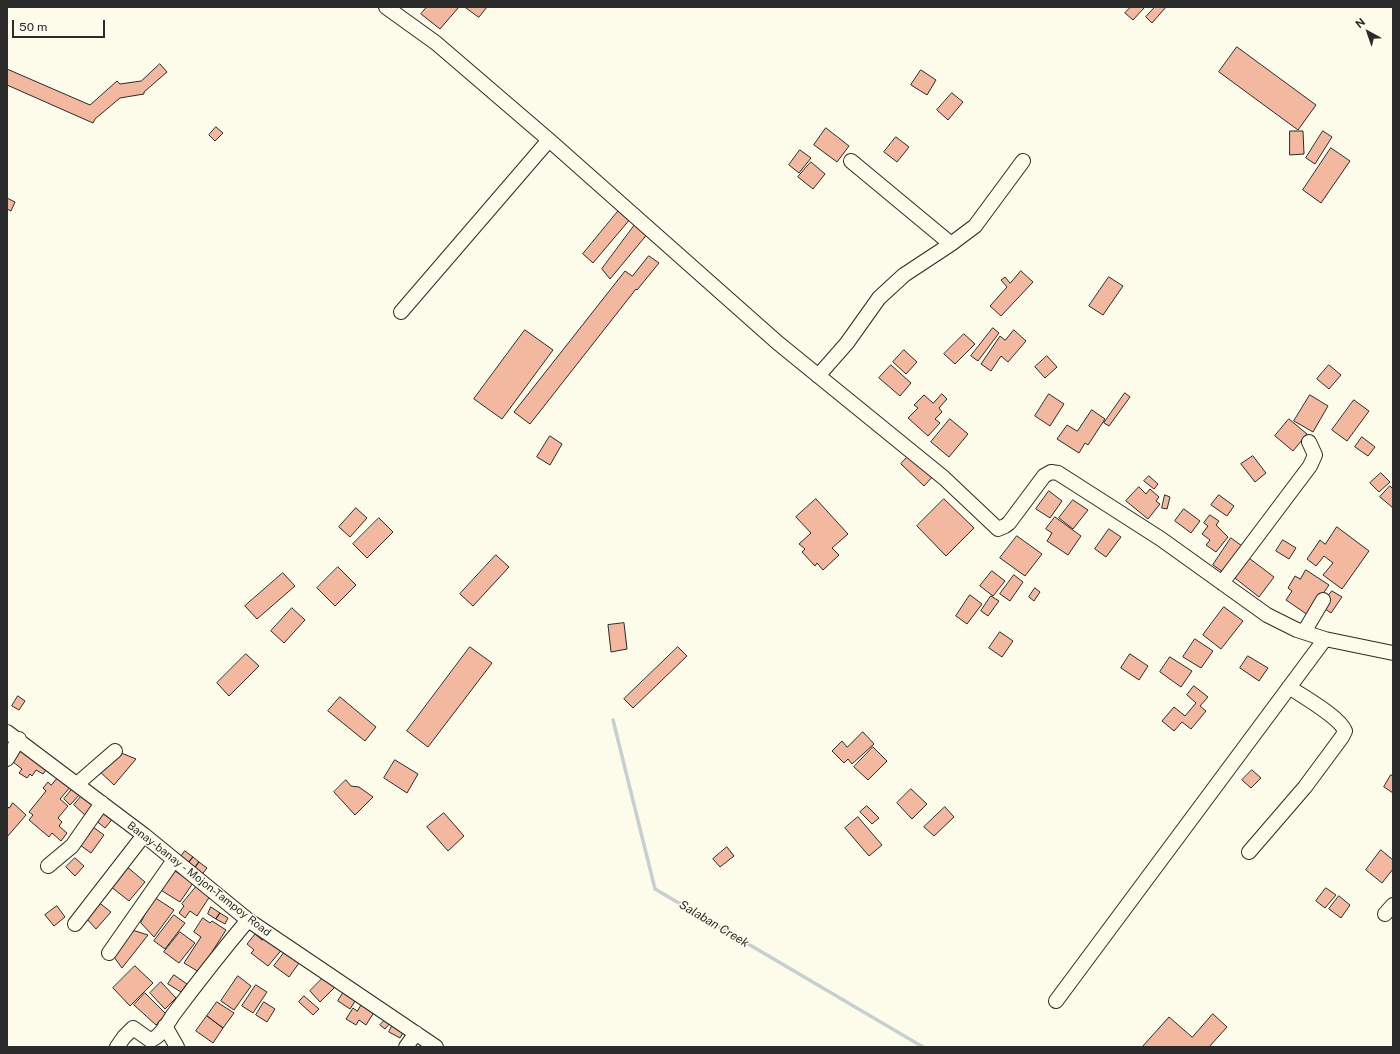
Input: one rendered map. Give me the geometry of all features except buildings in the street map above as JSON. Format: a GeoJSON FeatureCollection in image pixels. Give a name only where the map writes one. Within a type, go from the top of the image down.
{"type":"FeatureCollection","features":[{"type":"Feature","properties":{"kind":"street"},"geometry":{"type":"LineString","coordinates":[[386,7],[436,43],[549,140],[778,343],[944,478],[998,529],[1009,523],[1044,476],[1052,472],[1058,473],[1161,539],[1267,615],[1297,630],[1325,639],[1393,653]]}},
{"type":"Feature","properties":{"kind":"street"},"geometry":{"type":"LineString","coordinates":[[401,312],[549,140]]}},
{"type":"Feature","properties":{"kind":"street"},"geometry":{"type":"LineString","coordinates":[[852,161],[951,244]]}},
{"type":"Feature","properties":{"kind":"street"},"geometry":{"type":"LineString","coordinates":[[818,376],[847,342],[880,298],[904,276],[975,226],[1023,161]]}},
{"type":"Feature","properties":{"kind":"street"},"geometry":{"type":"LineString","coordinates":[[1222,583],[1310,466],[1314,455],[1310,442]]}},
{"type":"Feature","properties":{"kind":"street"},"geometry":{"type":"LineString","coordinates":[[1304,632],[1323,600]]}},
{"type":"Feature","properties":{"kind":"street"},"geometry":{"type":"LineString","coordinates":[[1056,1001],[1325,639]]}},
{"type":"Feature","properties":{"kind":"street"},"geometry":{"type":"LineString","coordinates":[[1249,852],[1305,788],[1342,738],[1345,731],[1343,726],[1329,713],[1289,687]]}},
{"type":"Feature","properties":{"kind":"street"},"geometry":{"type":"LineString","coordinates":[[7,759],[13,736]]}},
{"type":"Feature","properties":{"kind":"street","name":"Banay-banay - Mojon-Tampoy Road"},"geometry":{"type":"LineString","coordinates":[[13,736],[144,835],[248,920],[436,1047]]}},
{"type":"Feature","properties":{"kind":"street"},"geometry":{"type":"LineString","coordinates":[[77,784],[116,751]]}},
{"type":"Feature","properties":{"kind":"street"},"geometry":{"type":"LineString","coordinates":[[48,866],[72,846],[102,803]]}},
{"type":"Feature","properties":{"kind":"street"},"geometry":{"type":"LineString","coordinates":[[75,924],[144,835]]}},
{"type":"Feature","properties":{"kind":"street"},"geometry":{"type":"LineString","coordinates":[[109,953],[174,860]]}},
{"type":"Feature","properties":{"kind":"street"},"geometry":{"type":"LineString","coordinates":[[117,1047],[133,1028],[151,1040],[155,1038],[199,980],[248,920]]}},
{"type":"Feature","properties":{"kind":"street"},"geometry":{"type":"LineString","coordinates":[[165,1026],[177,1047]]}},
{"type":"Feature","properties":{"kind":"street"},"geometry":{"type":"LineString","coordinates":[[406,1047],[416,1033]]}},
{"type":"Feature","properties":{"kind":"waterway","name":"Salaban Creek"},"geometry":{"type":"LineString","coordinates":[[613,720],[655,889],[923,1047]]}}]}
